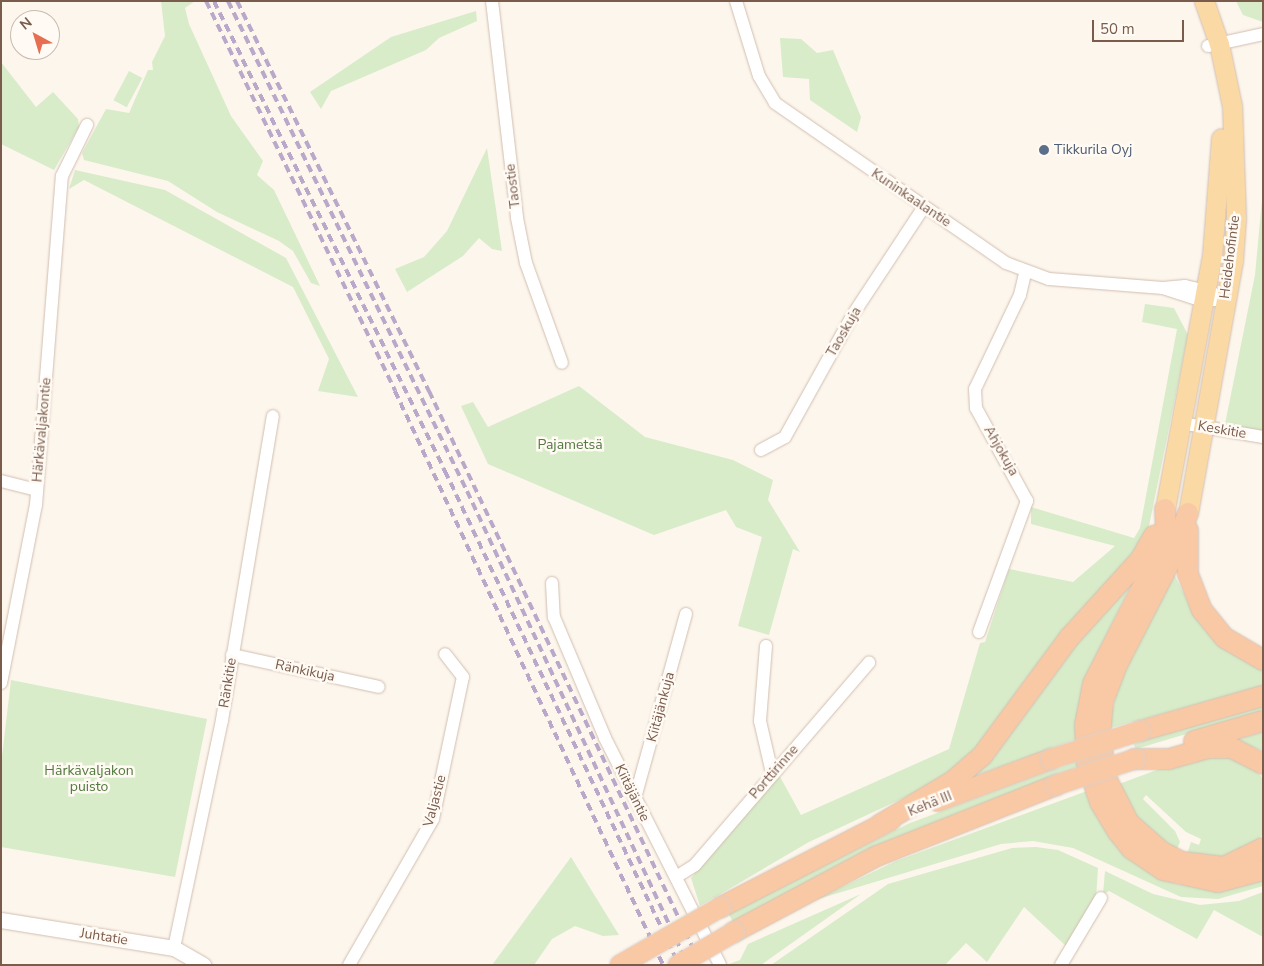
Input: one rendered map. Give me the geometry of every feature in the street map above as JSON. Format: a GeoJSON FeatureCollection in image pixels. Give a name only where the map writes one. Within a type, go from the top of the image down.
{"type":"FeatureCollection","features":[{"type":"Feature","properties":{"kind":"highway"},"geometry":{"type":"LineString","coordinates":[[879,825],[953,781],[982,756],[1069,638],[1140,560],[1165,509]]}},
{"type":"Feature","properties":{"kind":"highway"},"geometry":{"type":"LineString","coordinates":[[1165,509],[1166,526],[1156,557],[1093,684],[1085,725],[1087,764],[1100,802],[1118,832],[1132,849],[1163,870],[1218,882],[1263,870]]}},
{"type":"Feature","properties":{"kind":"highway"},"geometry":{"type":"LineString","coordinates":[[1188,513],[1188,574],[1202,610],[1225,638],[1263,660]]}},
{"type":"Feature","properties":{"kind":"highway"},"geometry":{"type":"LineString","coordinates":[[1188,513],[1172,558],[1109,685],[1101,718],[1105,774],[1129,823],[1162,852],[1182,862],[1224,866],[1263,848]]}},
{"type":"Feature","properties":{"kind":"highway","name":"Kehä III"},"geometry":{"type":"LineString","coordinates":[[620,965],[720,907],[879,825],[1052,759],[1140,731],[1263,696]]}},
{"type":"Feature","properties":{"kind":"highway","name":"Kehä III"},"geometry":{"type":"LineString","coordinates":[[678,965],[734,932],[877,856],[1056,785],[1135,759],[1263,721]]}},
{"type":"Feature","properties":{"kind":"highway"},"geometry":{"type":"LineString","coordinates":[[1135,759],[1169,759],[1208,748],[1232,748],[1263,764]]}},
{"type":"Feature","properties":{"kind":"main road","name":"Heidehofintie"},"geometry":{"type":"LineString","coordinates":[[1188,513],[1233,260],[1236,189],[1232,106],[1214,45],[1198,1]]}},
{"type":"Feature","properties":{"kind":"main road","name":"Heidehofintie"},"geometry":{"type":"LineString","coordinates":[[1165,509],[1204,295],[1222,162],[1221,119],[1214,45],[1204,1]]}},
{"type":"Feature","properties":{"kind":"street","name":"Taostie"},"geometry":{"type":"LineString","coordinates":[[492,1],[517,218],[526,263],[562,364]]}},
{"type":"Feature","properties":{"kind":"street","name":"Kuninkaalantie"},"geometry":{"type":"LineString","coordinates":[[736,1],[759,76],[775,103],[924,207],[1025,273],[1049,279],[1163,288],[1226,298]]}},
{"type":"Feature","properties":{"kind":"street"},"geometry":{"type":"LineString","coordinates":[[1214,45],[1263,34]]}},
{"type":"Feature","properties":{"kind":"street","name":"Härkävaljakontie"},"geometry":{"type":"LineString","coordinates":[[1,683],[7,620],[37,490],[62,174],[87,125]]}},
{"type":"Feature","properties":{"kind":"street","name":"Taoskuja"},"geometry":{"type":"LineString","coordinates":[[761,450],[785,437],[852,316],[924,207]]}},
{"type":"Feature","properties":{"kind":"street","name":"Ahjokuja"},"geometry":{"type":"LineString","coordinates":[[979,632],[1027,501],[976,408],[974,389],[1020,295],[1025,273]]}},
{"type":"Feature","properties":{"kind":"street","name":"Ränkitie"},"geometry":{"type":"LineString","coordinates":[[174,948],[232,655],[273,416]]}},
{"type":"Feature","properties":{"kind":"street","name":"Keskitie"},"geometry":{"type":"LineString","coordinates":[[1181,423],[1263,437]]}},
{"type":"Feature","properties":{"kind":"street"},"geometry":{"type":"LineString","coordinates":[[1,480],[37,490]]}},
{"type":"Feature","properties":{"kind":"street","name":"Kiitäjäntie"},"geometry":{"type":"LineString","coordinates":[[552,583],[554,617],[635,798],[720,965]]}},
{"type":"Feature","properties":{"kind":"street","name":"Kiitäjänkuja"},"geometry":{"type":"LineString","coordinates":[[635,798],[686,614]]}},
{"type":"Feature","properties":{"kind":"street"},"geometry":{"type":"LineString","coordinates":[[766,646],[760,721],[772,773]]}},
{"type":"Feature","properties":{"kind":"street","name":"Valjastie"},"geometry":{"type":"LineString","coordinates":[[350,965],[433,819],[463,677],[446,654]]}},
{"type":"Feature","properties":{"kind":"street","name":"Ränkikuja"},"geometry":{"type":"LineString","coordinates":[[232,655],[379,687]]}},
{"type":"Feature","properties":{"kind":"street","name":"Porttirinne"},"geometry":{"type":"LineString","coordinates":[[676,877],[695,865],[772,773],[869,663]]}},
{"type":"Feature","properties":{"kind":"street"},"geometry":{"type":"LineString","coordinates":[[1060,965],[1101,898]]}},
{"type":"Feature","properties":{"kind":"street","name":"Juhtatie"},"geometry":{"type":"LineString","coordinates":[[1,920],[174,948],[204,965]]}},
{"type":"Feature","properties":{"kind":"green space"},"geometry":{"type":"Polygon","coordinates":[[[161,1],[195,1],[185,8],[189,24],[231,116],[263,161],[257,175],[274,190],[320,286],[311,283],[293,251],[279,241],[217,212],[168,181],[84,160],[82,153],[106,109],[129,113],[148,70],[153,70],[152,62],[165,36],[161,1]]]}},
{"type":"Feature","properties":{"kind":"green space"},"geometry":{"type":"Polygon","coordinates":[[[1236,1],[1263,1],[1263,22],[1243,15],[1236,1]]]}},
{"type":"Feature","properties":{"kind":"green space"},"geometry":{"type":"Polygon","coordinates":[[[476,11],[477,21],[439,38],[426,50],[331,91],[321,109],[310,92],[391,37],[476,11]]]}},
{"type":"Feature","properties":{"kind":"green space"},"geometry":{"type":"Polygon","coordinates":[[[780,38],[801,39],[817,53],[833,50],[861,117],[857,132],[810,100],[809,79],[783,77],[780,38]]]}},
{"type":"Feature","properties":{"kind":"green space"},"geometry":{"type":"Polygon","coordinates":[[[1,62],[36,107],[53,92],[78,119],[79,127],[54,170],[1,144],[1,62]]]}},
{"type":"Feature","properties":{"kind":"green space"},"geometry":{"type":"Polygon","coordinates":[[[129,71],[142,78],[127,107],[114,100],[129,71]]]}},
{"type":"Feature","properties":{"kind":"green space"},"geometry":{"type":"Polygon","coordinates":[[[487,148],[502,251],[492,249],[479,238],[463,256],[407,292],[395,269],[424,257],[447,231],[487,148]]]}},
{"type":"Feature","properties":{"kind":"green space"},"geometry":{"type":"Polygon","coordinates":[[[75,170],[165,190],[286,258],[358,397],[318,391],[329,359],[293,287],[84,180],[69,189],[75,170]]]}},
{"type":"Feature","properties":{"kind":"green space"},"geometry":{"type":"Polygon","coordinates":[[[1263,189],[1263,431],[1225,424],[1255,275],[1263,189]]]}},
{"type":"Feature","properties":{"kind":"green space"},"geometry":{"type":"Polygon","coordinates":[[[1145,304],[1174,308],[1188,335],[1147,536],[968,759],[925,788],[809,842],[700,906],[691,878],[778,773],[801,815],[949,749],[980,643],[985,642],[1009,569],[1073,582],[1115,546],[1031,524],[1031,507],[1134,538],[1140,528],[1177,329],[1142,322],[1145,304]]]}},
{"type":"Feature","properties":{"kind":"green space","name":"Pajametsä"},"geometry":{"type":"Polygon","coordinates":[[[579,386],[645,437],[733,460],[773,480],[768,500],[800,552],[793,549],[769,635],[738,626],[762,537],[736,527],[726,510],[654,535],[488,464],[461,406],[473,402],[488,427],[579,386]]]}},
{"type":"Feature","properties":{"kind":"green space"},"geometry":{"type":"Polygon","coordinates":[[[1174,574],[1198,621],[1221,647],[1263,671],[1263,686],[1107,729],[1119,683],[1174,574]]]}},
{"type":"Feature","properties":{"kind":"green space"},"geometry":{"type":"Polygon","coordinates":[[[1135,577],[1088,672],[1078,739],[971,777],[1066,652],[1135,577]]]}},
{"type":"Feature","properties":{"kind":"green space","name":"Härkävaljakon puisto"},"geometry":{"type":"Polygon","coordinates":[[[11,680],[207,719],[175,877],[1,847],[1,765],[11,680]]]}},
{"type":"Feature","properties":{"kind":"green space"},"geometry":{"type":"Polygon","coordinates":[[[1263,705],[1263,711],[1136,749],[1133,743],[1263,705]]]}},
{"type":"Feature","properties":{"kind":"green space"},"geometry":{"type":"Polygon","coordinates":[[[1263,732],[1263,751],[1235,740],[1263,732]]]}},
{"type":"Feature","properties":{"kind":"green space"},"geometry":{"type":"Polygon","coordinates":[[[1227,756],[1254,767],[1263,779],[1263,834],[1248,850],[1218,858],[1187,854],[1191,842],[1199,845],[1201,839],[1186,832],[1146,795],[1143,799],[1175,831],[1180,842],[1176,851],[1136,816],[1119,784],[1162,768],[1197,762],[1198,757],[1227,756]]]}},
{"type":"Feature","properties":{"kind":"green space"},"geometry":{"type":"Polygon","coordinates":[[[1080,760],[1081,767],[868,849],[733,922],[728,913],[910,823],[1080,760]]]}},
{"type":"Feature","properties":{"kind":"green space"},"geometry":{"type":"Polygon","coordinates":[[[1087,791],[1158,876],[1176,884],[1219,890],[1263,879],[1263,886],[1218,899],[1181,897],[1073,848],[1033,841],[1001,844],[815,900],[896,861],[1087,791]]]}},
{"type":"Feature","properties":{"kind":"green space"},"geometry":{"type":"Polygon","coordinates":[[[1036,847],[1058,850],[1098,868],[1096,899],[1066,946],[1024,907],[987,962],[966,943],[945,965],[771,965],[888,884],[1012,848],[1036,847]]]}},
{"type":"Feature","properties":{"kind":"green space"},"geometry":{"type":"Polygon","coordinates":[[[571,857],[619,935],[603,936],[575,926],[552,939],[534,965],[492,965],[571,857]]]}},
{"type":"Feature","properties":{"kind":"green space"},"geometry":{"type":"Polygon","coordinates":[[[1105,871],[1153,894],[1200,905],[1239,901],[1263,892],[1263,937],[1214,910],[1197,939],[1109,891],[1103,894],[1105,871]]]}},
{"type":"Feature","properties":{"kind":"green space"},"geometry":{"type":"Polygon","coordinates":[[[861,894],[761,965],[729,964],[740,960],[748,944],[861,894]]]}},
{"type":"Feature","properties":{"kind":"railway"},"geometry":{"type":"LineString","coordinates":[[206,1],[395,391],[663,965]]}},
{"type":"Feature","properties":{"kind":"railway"},"geometry":{"type":"LineString","coordinates":[[214,1],[445,471],[679,965]]}},
{"type":"Feature","properties":{"kind":"railway"},"geometry":{"type":"LineString","coordinates":[[228,1],[467,491],[688,965]]}},
{"type":"Feature","properties":{"kind":"railway"},"geometry":{"type":"LineString","coordinates":[[237,1],[429,391],[701,965]]}},
{"type":"Feature","properties":{"kind":"place","name":"Tikkurila Oyj"},"geometry":{"type":"Point","coordinates":[1044,150]}}]}
